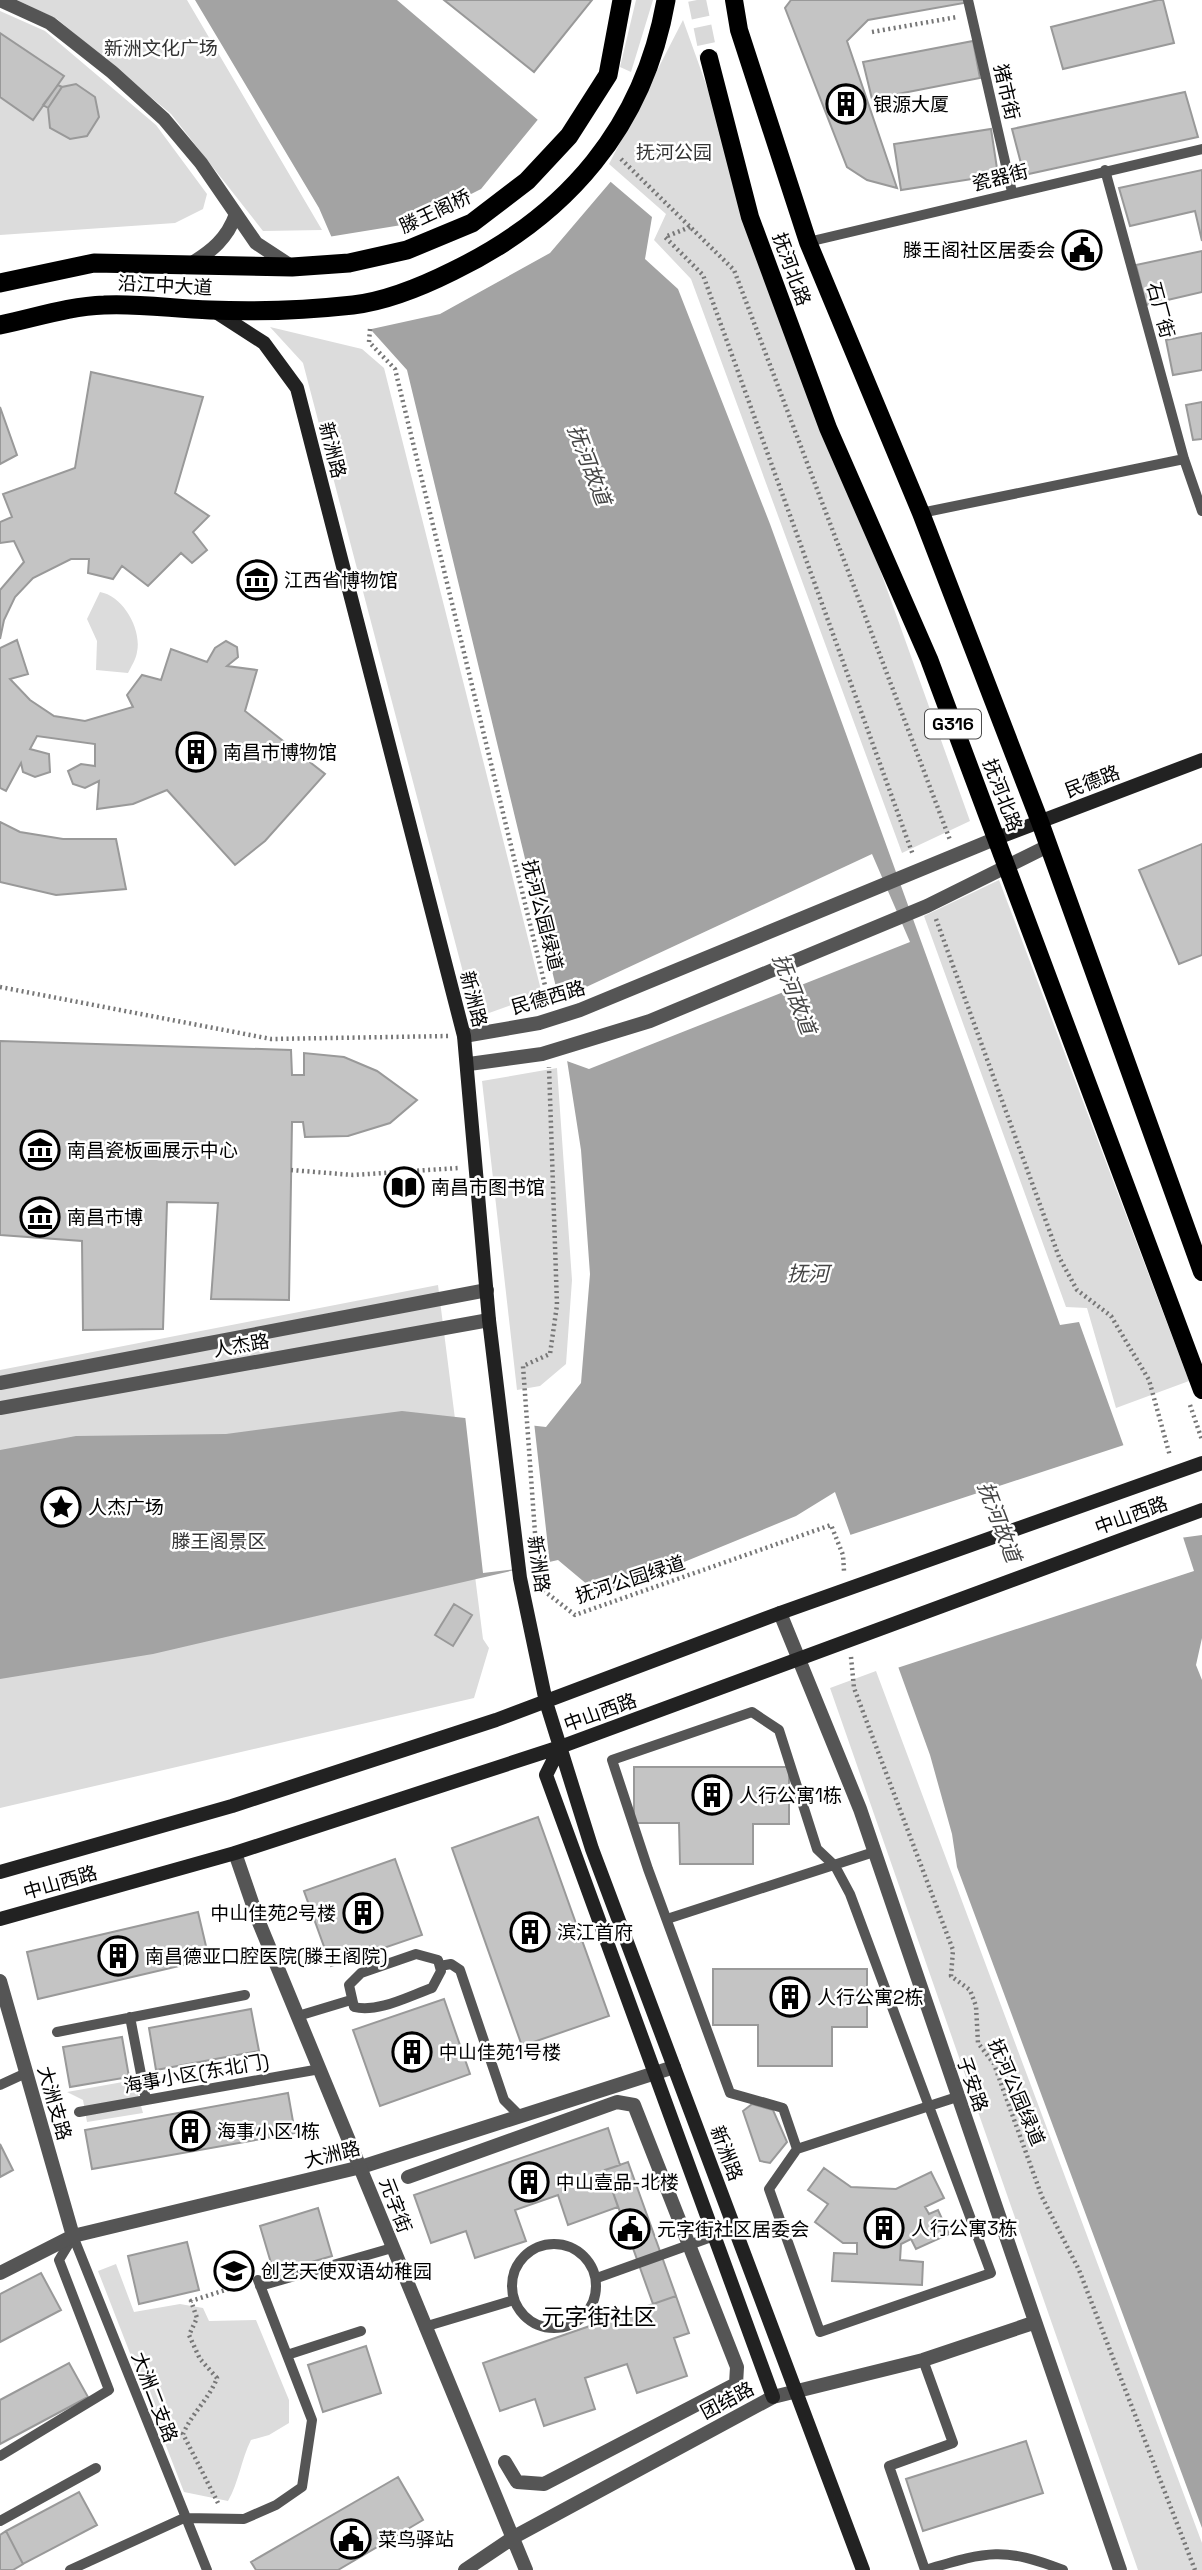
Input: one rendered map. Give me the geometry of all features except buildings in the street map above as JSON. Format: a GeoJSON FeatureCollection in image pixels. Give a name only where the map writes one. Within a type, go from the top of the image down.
{"type":"FeatureCollection","features":[{"type":"Feature","properties":{"kind":"highway","name":"滕王阁桥"},"geometry":{"type":"LineString","coordinates":[[292,267],[349,263],[407,250],[472,223],[527,181],[569,136],[608,75],[622,0]]}},
{"type":"Feature","properties":{"kind":"highway"},"geometry":{"type":"LineString","coordinates":[[603,154],[639,95],[660,37],[666,0]]}},
{"type":"Feature","properties":{"kind":"highway","name":"沿江中大道"},"geometry":{"type":"LineString","coordinates":[[0,325],[103,305],[213,310],[355,304],[421,287],[493,252],[541,217],[603,154]]}},
{"type":"Feature","properties":{"kind":"highway","name":"沿江中大道"},"geometry":{"type":"LineString","coordinates":[[0,283],[94,264],[292,267]]}},
{"type":"Feature","properties":{"kind":"main road","name":"抚河北路"},"geometry":{"type":"LineString","coordinates":[[734,0],[739,30],[808,242],[921,513],[1040,822],[1202,1272]]}},
{"type":"Feature","properties":{"kind":"main road","name":"抚河北路"},"geometry":{"type":"LineString","coordinates":[[709,58],[750,217],[828,428],[929,659],[1202,1390]]}},
{"type":"Feature","properties":{"kind":"main road","name":"新洲路"},"geometry":{"type":"LineString","coordinates":[[213,310],[264,343],[297,388],[464,1036],[469,1064],[489,1320],[520,1578],[546,1702],[592,1849],[863,2570]]}},
{"type":"Feature","properties":{"kind":"main road","name":"民德路"},"geometry":{"type":"LineString","coordinates":[[996,838],[1202,760]]}},
{"type":"Feature","properties":{"kind":"main road","name":"中山西路"},"geometry":{"type":"LineString","coordinates":[[0,1872],[232,1806],[546,1702],[841,1588],[1202,1463]]}},
{"type":"Feature","properties":{"kind":"main road","name":"中山西路"},"geometry":{"type":"LineString","coordinates":[[0,1919],[235,1853],[560,1747],[797,1657],[850,1643],[1200,1511]]}},
{"type":"Feature","properties":{"kind":"main road"},"geometry":{"type":"LineString","coordinates":[[560,1747],[546,1775],[773,2397]]}},
{"type":"Feature","properties":{"kind":"street"},"geometry":{"type":"LineString","coordinates":[[0,0],[50,23],[153,109],[201,163],[256,243],[292,267]]}},
{"type":"Feature","properties":{"kind":"street"},"geometry":{"type":"LineString","coordinates":[[186,267],[208,254],[228,234],[236,214]]}},
{"type":"Feature","properties":{"kind":"street","name":"民德西路"},"geometry":{"type":"LineString","coordinates":[[464,1036],[580,1010],[996,838]]}},
{"type":"Feature","properties":{"kind":"street"},"geometry":{"type":"LineString","coordinates":[[469,1064],[546,1054],[650,1021],[969,887],[1048,846]]}},
{"type":"Feature","properties":{"kind":"street","name":"人杰路"},"geometry":{"type":"LineString","coordinates":[[0,1383],[487,1290]]}},
{"type":"Feature","properties":{"kind":"street","name":"人杰路"},"geometry":{"type":"LineString","coordinates":[[0,1408],[489,1320]]}},
{"type":"Feature","properties":{"kind":"street","name":"子安路"},"geometry":{"type":"LineString","coordinates":[[780,1613],[860,1809],[1119,2570]]}},
{"type":"Feature","properties":{"kind":"street","name":"元字街"},"geometry":{"type":"LineString","coordinates":[[235,1853],[258,1920],[526,2570]]}},
{"type":"Feature","properties":{"kind":"street","name":"大洲支路"},"geometry":{"type":"LineString","coordinates":[[0,1981],[73,2236]]}},
{"type":"Feature","properties":{"kind":"street","name":"大洲路"},"geometry":{"type":"LineString","coordinates":[[0,2273],[73,2236],[361,2167],[674,2067]]}},
{"type":"Feature","properties":{"kind":"street"},"geometry":{"type":"LineString","coordinates":[[408,2177],[617,2102],[634,2105],[737,2367],[736,2384],[544,2484],[517,2482],[505,2462]]}},
{"type":"Feature","properties":{"kind":"street","name":"团结路"},"geometry":{"type":"LineString","coordinates":[[465,2570],[514,2537],[773,2397],[923,2360],[1033,2323]]}},
{"type":"Feature","properties":{"kind":"lane","name":"猪市街"},"geometry":{"type":"LineString","coordinates":[[968,0],[1012,192]]}},
{"type":"Feature","properties":{"kind":"lane","name":"瓷器街"},"geometry":{"type":"LineString","coordinates":[[808,242],[1202,149]]}},
{"type":"Feature","properties":{"kind":"lane","name":"石厂街"},"geometry":{"type":"LineString","coordinates":[[1105,170],[1184,459],[1202,510]]}},
{"type":"Feature","properties":{"kind":"lane"},"geometry":{"type":"LineString","coordinates":[[921,513],[1184,459]]}},
{"type":"Feature","properties":{"kind":"lane"},"geometry":{"type":"LineString","coordinates":[[797,2148],[783,2108],[730,2093],[612,1760],[752,1712],[779,1730],[817,1849],[835,1866],[850,1894],[929,2106],[991,2273],[820,2332],[769,2189],[797,2148],[929,2106],[957,2097]]}},
{"type":"Feature","properties":{"kind":"lane"},"geometry":{"type":"LineString","coordinates":[[667,1919],[874,1852]]}},
{"type":"Feature","properties":{"kind":"lane"},"geometry":{"type":"LineString","coordinates":[[416,1954],[438,1960],[440,1966],[441,1971],[432,1988],[365,2010],[354,2007],[351,2000],[349,1985],[362,1973],[416,1954]]}},
{"type":"Feature","properties":{"kind":"lane"},"geometry":{"type":"LineString","coordinates":[[440,1966],[451,1965],[460,1970],[504,2100],[520,2116]]}},
{"type":"Feature","properties":{"kind":"lane"},"geometry":{"type":"LineString","coordinates":[[57,2032],[245,1995]]}},
{"type":"Feature","properties":{"kind":"lane"},"geometry":{"type":"LineString","coordinates":[[298,2016],[351,2000]]}},
{"type":"Feature","properties":{"kind":"lane"},"geometry":{"type":"LineString","coordinates":[[130,2017],[146,2100]]}},
{"type":"Feature","properties":{"kind":"lane","name":"海事小区(东北门)"},"geometry":{"type":"LineString","coordinates":[[79,2112],[320,2069]]}},
{"type":"Feature","properties":{"kind":"lane"},"geometry":{"type":"LineString","coordinates":[[0,2085],[26,2073]]}},
{"type":"Feature","properties":{"kind":"lane"},"geometry":{"type":"LineString","coordinates":[[0,2456],[109,2390],[59,2260],[73,2236]]}},
{"type":"Feature","properties":{"kind":"lane","name":"大洲二支路"},"geometry":{"type":"LineString","coordinates":[[73,2236],[207,2570]]}},
{"type":"Feature","properties":{"kind":"lane"},"geometry":{"type":"LineString","coordinates":[[597,2278],[714,2236]]}},
{"type":"Feature","properties":{"kind":"lane"},"geometry":{"type":"LineString","coordinates":[[546,2244],[572,2247],[584,2255],[597,2278],[593,2305],[585,2316],[561,2328],[532,2322],[521,2313],[511,2286],[517,2265],[532,2249],[546,2244]]}},
{"type":"Feature","properties":{"kind":"lane"},"geometry":{"type":"LineString","coordinates":[[70,2570],[184,2518],[244,2519],[276,2505],[302,2487],[312,2420],[259,2283],[392,2248]]}},
{"type":"Feature","properties":{"kind":"lane"},"geometry":{"type":"LineString","coordinates":[[424,2327],[514,2300]]}},
{"type":"Feature","properties":{"kind":"lane"},"geometry":{"type":"LineString","coordinates":[[287,2355],[362,2331]]}},
{"type":"Feature","properties":{"kind":"lane"},"geometry":{"type":"LineString","coordinates":[[923,2360],[954,2443],[889,2466],[925,2570],[959,2565],[983,2553],[1026,2556],[1063,2570]]}},
{"type":"Feature","properties":{"kind":"lane"},"geometry":{"type":"LineString","coordinates":[[0,2522],[96,2468]]}},
{"type":"Feature","properties":{"kind":"path"},"geometry":{"type":"LineString","coordinates":[[872,32],[971,14]]}},
{"type":"Feature","properties":{"kind":"path"},"geometry":{"type":"LineString","coordinates":[[603,154],[734,270],[956,855]]}},
{"type":"Feature","properties":{"kind":"path","name":"抚河公园绿道"},"geometry":{"type":"LineString","coordinates":[[370,329],[369,342],[395,369],[549,998],[544,1018]]}},
{"type":"Feature","properties":{"kind":"path"},"geometry":{"type":"LineString","coordinates":[[0,987],[271,1040],[464,1036]]}},
{"type":"Feature","properties":{"kind":"path"},"geometry":{"type":"LineString","coordinates":[[536,1545],[523,1366],[550,1353],[557,1305],[546,1054]]}},
{"type":"Feature","properties":{"kind":"path"},"geometry":{"type":"LineString","coordinates":[[291,1170],[353,1175],[477,1167]]}},
{"type":"Feature","properties":{"kind":"path","name":"抚河公园绿道"},"geometry":{"type":"LineString","coordinates":[[538,1573],[539,1587],[575,1615],[831,1525],[843,1555],[841,1588]]}},
{"type":"Feature","properties":{"kind":"path","name":"抚河公园绿道"},"geometry":{"type":"LineString","coordinates":[[850,1643],[854,1688],[953,1950],[951,1976],[970,1990],[976,2006],[978,2043],[994,2064],[1042,2197],[1079,2270],[1195,2570]]}},
{"type":"Feature","properties":{"kind":"path"},"geometry":{"type":"LineString","coordinates":[[226,2519],[183,2434],[190,2419],[210,2396],[217,2378],[200,2359],[189,2335],[197,2318],[191,2301],[259,2283]]}},
{"type":"Feature","properties":{"kind":"green space","name":"新洲文化广场"},"geometry":{"type":"Polygon","coordinates":[[[17,0],[187,0],[322,230],[263,231],[171,114],[57,19],[17,0]]]}},
{"type":"Feature","properties":{"kind":"green space"},"geometry":{"type":"Polygon","coordinates":[[[636,0],[653,0],[631,72],[620,67],[636,0]]]}},
{"type":"Feature","properties":{"kind":"green space"},"geometry":{"type":"Polygon","coordinates":[[[0,11],[45,31],[156,125],[207,194],[203,209],[175,223],[0,235],[0,11]]]}},
{"type":"Feature","properties":{"kind":"green space","name":"抚河公园"},"geometry":{"type":"Polygon","coordinates":[[[683,20],[970,821],[902,853],[691,279],[654,240],[666,214],[609,164],[683,20]]]}},
{"type":"Feature","properties":{"kind":"green space"},"geometry":{"type":"Polygon","coordinates":[[[270,327],[362,349],[384,368],[542,994],[475,1018],[303,363],[270,327]]]}},
{"type":"Feature","properties":{"kind":"green space"},"geometry":{"type":"Polygon","coordinates":[[[100,592],[116,600],[134,624],[137,652],[128,673],[96,670],[97,641],[87,619],[100,592]]]}},
{"type":"Feature","properties":{"kind":"green space"},"geometry":{"type":"Polygon","coordinates":[[[999,880],[1189,1381],[1116,1408],[1087,1308],[1066,1307],[924,916],[999,880]]]}},
{"type":"Feature","properties":{"kind":"green space"},"geometry":{"type":"Polygon","coordinates":[[[557,1068],[572,1280],[566,1364],[540,1386],[517,1390],[482,1081],[557,1068]]]}},
{"type":"Feature","properties":{"kind":"green space","name":"滕王阁景区"},"geometry":{"type":"Polygon","coordinates":[[[438,1285],[483,1639],[489,1648],[474,1698],[0,1808],[0,1370],[438,1285]]]}},
{"type":"Feature","properties":{"kind":"green space"},"geometry":{"type":"Polygon","coordinates":[[[876,1671],[1202,2543],[1202,2570],[1138,2570],[830,1688],[876,1671]]]}},
{"type":"Feature","properties":{"kind":"green space"},"geometry":{"type":"Polygon","coordinates":[[[134,2080],[143,2113],[87,2122],[83,2100],[67,2092],[134,2080]]]}},
{"type":"Feature","properties":{"kind":"green space"},"geometry":{"type":"Polygon","coordinates":[[[116,2264],[134,2312],[180,2304],[203,2308],[209,2321],[256,2320],[289,2400],[289,2423],[269,2435],[251,2440],[228,2501],[184,2492],[98,2271],[116,2264]]]}},
{"type":"Feature","properties":{"kind":"water","name":"抚河"},"geometry":{"type":"Polygon","coordinates":[[[195,0],[397,0],[652,217],[645,259],[678,289],[770,524],[1060,1325],[1079,1322],[1158,1541],[1202,1535],[1202,1638],[1196,1665],[1202,1680],[1202,2528],[957,1867],[952,1834],[930,1755],[835,1492],[796,1516],[601,1596],[558,1560],[153,1654],[0,1679],[0,1450],[76,1436],[226,1434],[402,1411],[546,1427],[581,1383],[590,1274],[581,1150],[555,983],[407,370],[372,331],[319,208],[195,0]]]}},
{"type":"Feature","properties":{"kind":"pier"},"geometry":{"type":"Polygon","coordinates":[[[540,117],[613,179],[550,253],[440,314],[367,330],[328,237],[414,223],[481,189],[540,117]]]}},
{"type":"Feature","properties":{"kind":"pier"},"geometry":{"type":"Polygon","coordinates":[[[872,854],[910,942],[589,1069],[564,1060],[554,1002],[872,854]]]}},
{"type":"Feature","properties":{"kind":"pier"},"geometry":{"type":"Polygon","coordinates":[[[465,1415],[534,1422],[550,1565],[483,1573],[465,1415]]]}},
{"type":"Feature","properties":{"kind":"pier"},"geometry":{"type":"Polygon","coordinates":[[[1127,1444],[1160,1537],[1182,1534],[1194,1571],[894,1669],[847,1536],[1127,1444]]]}},
{"type":"Feature","properties":{"kind":"tunnel"},"geometry":{"type":"LineString","coordinates":[[697,0],[709,58]]}},
{"type":"Feature","properties":{"kind":"place","name":"银源大厦"},"geometry":{"type":"Point","coordinates":[846,104]}},
{"type":"Feature","properties":{"kind":"place","name":"滕王阁社区居委会"},"geometry":{"type":"Point","coordinates":[1082,250]}},
{"type":"Feature","properties":{"kind":"place","name":"江西省博物馆"},"geometry":{"type":"Point","coordinates":[257,580]}},
{"type":"Feature","properties":{"kind":"place","name":"南昌市博物馆"},"geometry":{"type":"Point","coordinates":[196,752]}},
{"type":"Feature","properties":{"kind":"place","name":"南昌瓷板画展示中心"},"geometry":{"type":"Point","coordinates":[40,1150]}},
{"type":"Feature","properties":{"kind":"place","name":"南昌市图书馆"},"geometry":{"type":"Point","coordinates":[404,1187]}},
{"type":"Feature","properties":{"kind":"place","name":"南昌市博"},"geometry":{"type":"Point","coordinates":[40,1217]}},
{"type":"Feature","properties":{"kind":"place","name":"人杰广场"},"geometry":{"type":"Point","coordinates":[61,1507]}},
{"type":"Feature","properties":{"kind":"place","name":"人行公寓1栋"},"geometry":{"type":"Point","coordinates":[712,1795]}},
{"type":"Feature","properties":{"kind":"place","name":"中山佳苑2号楼"},"geometry":{"type":"Point","coordinates":[363,1913]}},
{"type":"Feature","properties":{"kind":"place","name":"滨江首府"},"geometry":{"type":"Point","coordinates":[530,1932]}},
{"type":"Feature","properties":{"kind":"place","name":"南昌德亚口腔医院(滕王阁院)"},"geometry":{"type":"Point","coordinates":[118,1956]}},
{"type":"Feature","properties":{"kind":"place","name":"人行公寓2栋"},"geometry":{"type":"Point","coordinates":[790,1997]}},
{"type":"Feature","properties":{"kind":"place","name":"中山佳苑1号楼"},"geometry":{"type":"Point","coordinates":[412,2052]}},
{"type":"Feature","properties":{"kind":"place","name":"海事小区1栋"},"geometry":{"type":"Point","coordinates":[190,2131]}},
{"type":"Feature","properties":{"kind":"place","name":"中山壹品-北楼"},"geometry":{"type":"Point","coordinates":[529,2182]}},
{"type":"Feature","properties":{"kind":"place","name":"人行公寓3栋"},"geometry":{"type":"Point","coordinates":[884,2228]}},
{"type":"Feature","properties":{"kind":"place","name":"元字街社区居委会"},"geometry":{"type":"Point","coordinates":[630,2229]}},
{"type":"Feature","properties":{"kind":"place","name":"创艺天使双语幼稚园"},"geometry":{"type":"Point","coordinates":[234,2271]}},
{"type":"Feature","properties":{"kind":"place","name":"菜鸟驿站"},"geometry":{"type":"Point","coordinates":[351,2539]}},
{"type":"Feature","properties":{"kind":"district","name":"元字街社区"},"geometry":{"type":"Point","coordinates":[599,2317]}},
{"type":"Feature","properties":{"kind":"water label","name":"抚河故道"},"geometry":{"type":"Point","coordinates":[589,465]}},
{"type":"Feature","properties":{"kind":"water label","name":"抚河故道"},"geometry":{"type":"Point","coordinates":[794,994]}},
{"type":"Feature","properties":{"kind":"water label","name":"抚河故道"},"geometry":{"type":"Point","coordinates":[999,1522]}}]}
